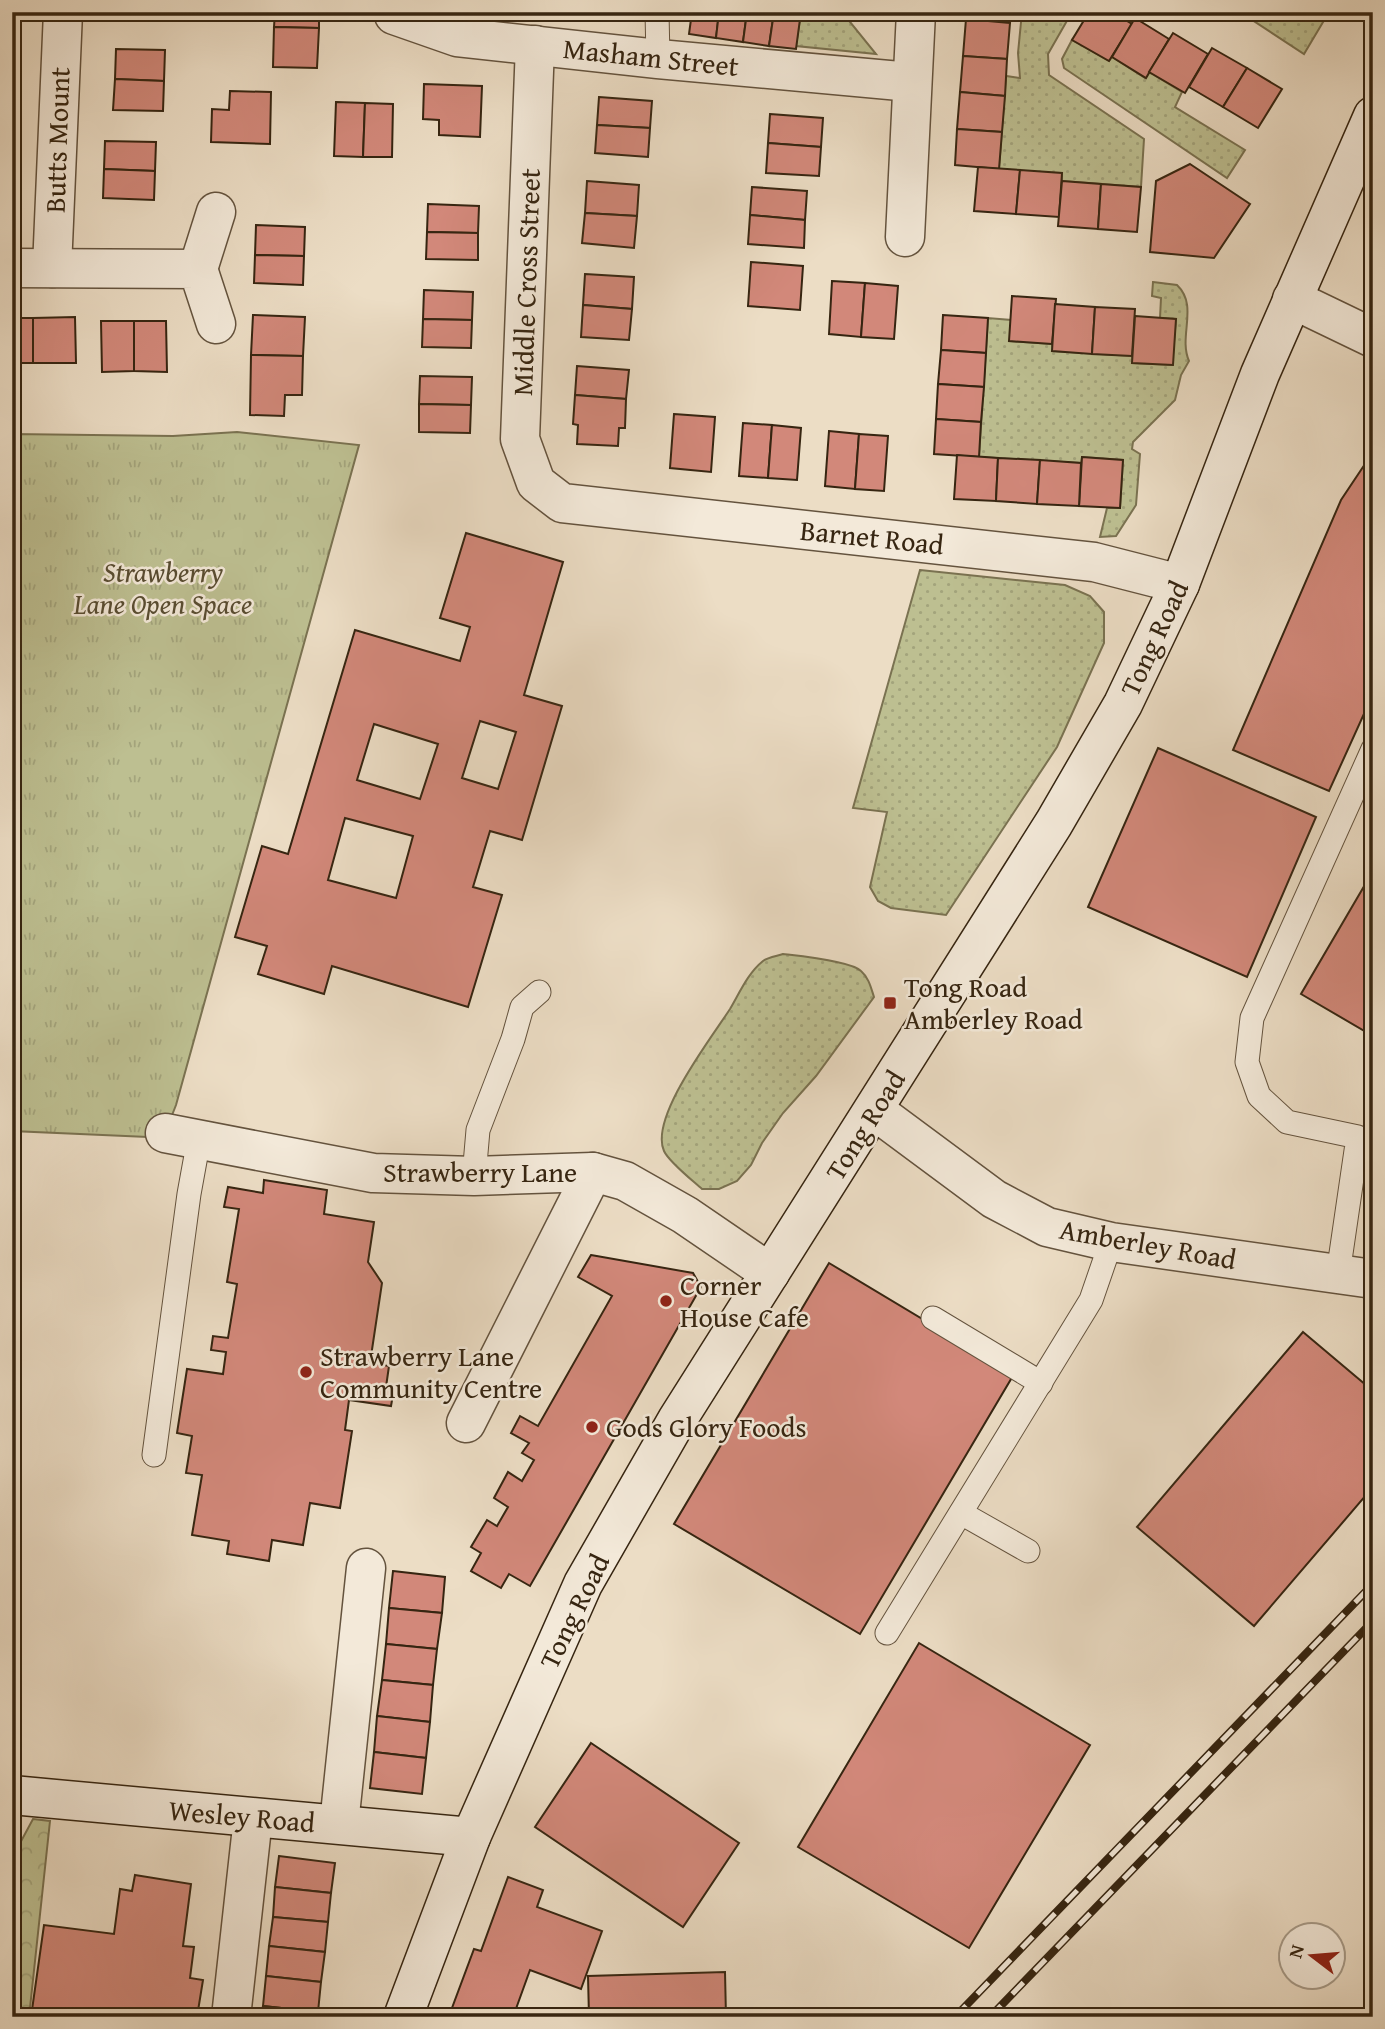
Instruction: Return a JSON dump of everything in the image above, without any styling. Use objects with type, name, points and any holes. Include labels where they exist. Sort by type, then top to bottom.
[{"type":"street","name":"Butts Mount","points":[[52,268],[63,12]]},
{"type":"street","points":[[905,237],[916,12]]},
{"type":"street","name":"Masham Street","points":[[394,15],[457,37],[658,59],[912,82]]},
{"type":"street","name":"Middle Cross Street","points":[[535,46],[520,439],[536,483],[562,503]]},
{"type":"street","name":"Tong Road","points":[[403,2017],[471,1837],[583,1584],[677,1420],[1061,811],[1123,704],[1180,584],[1261,374],[1373,116]]},
{"type":"street","points":[[216,212],[198,269],[216,324]]},
{"type":"street","points":[[12,268],[198,269]]},
{"type":"street","points":[[1293,299],[1373,338]]},
{"type":"street","name":"Barnet Road","points":[[562,503],[1094,562],[1180,584]]},
{"type":"street","name":"Amberley Road","points":[[874,1110],[993,1199],[1047,1227],[1111,1242],[1355,1277]]},
{"type":"street","name":"Strawberry Lane","points":[[182,1136],[373,1173],[474,1176],[593,1172],[625,1181],[685,1215],[769,1273]]},
{"type":"street","points":[[466,1423],[593,1172]]},
{"type":"street","points":[[339,1824],[366,1568]]},
{"type":"street","name":"Wesley Road","points":[[12,1795],[471,1837]]},
{"type":"street","points":[[231,2017],[253,1818]]},
{"type":"lane","points":[[657,12],[658,59]]},
{"type":"lane","points":[[1355,1277],[1347,1202],[1365,1139],[1287,1122],[1259,1096],[1247,1062],[1252,1018],[1366,781],[1373,749]]},
{"type":"lane","points":[[474,1176],[478,1130],[513,1039],[522,1007],[539,992]]},
{"type":"lane","points":[[153,1455],[189,1194],[182,1136]]},
{"type":"lane","points":[[887,1633],[1091,1300],[1111,1242]]},
{"type":"lane","points":[[933,1318],[1041,1383]]},
{"type":"lane","points":[[961,1513],[1028,1551]]},
{"type":"green space","points":[[801,12],[842,12],[876,54],[796,46]]},
{"type":"green space","points":[[1022,12],[1072,12],[1048,54],[1049,75],[1144,139],[1141,187],[1062,181],[1062,174],[999,169],[1006,76],[1020,78],[1018,53]]},
{"type":"green space","points":[[1240,12],[1329,12],[1304,54]]},
{"type":"green space","points":[[1072,40],[1109,61],[1112,57],[1145,78],[1149,72],[1182,92],[1175,107],[1245,150],[1227,178],[1064,68],[1062,59]]},
{"type":"green space","points":[[1153,282],[1177,285],[1183,293],[1188,312],[1186,351],[1189,361],[1181,375],[1175,400],[1133,442],[1132,449],[1140,454],[1136,505],[1116,536],[1100,537],[1107,508],[1120,508],[1123,460],[1082,457],[1081,463],[979,457],[988,318],[1011,320],[1010,341],[1052,344],[1053,351],[1132,356],[1133,363],[1172,365],[1176,319],[1160,318],[1161,298],[1152,296]]},
{"type":"green space","name":"Strawberry Lane Open Space","points":[[237,432],[359,445],[176,1105],[165,1133],[148,1137],[12,1131],[12,434],[173,436]]},
{"type":"green space","points":[[920,570],[1065,585],[1090,596],[1104,612],[1104,643],[1057,747],[946,915],[891,908],[878,901],[870,887],[887,812],[853,808]]},
{"type":"green space","points":[[783,954],[855,967],[866,977],[874,997],[816,1076],[783,1113],[762,1143],[751,1165],[737,1181],[719,1189],[702,1189],[664,1151],[662,1137],[665,1119],[685,1078],[749,977],[763,961]]},
{"type":"green space","points":[[33,1819],[50,1821],[29,2017],[12,2017],[12,1858]]},
{"type":"building","points":[[116,12],[165,12],[164,18],[116,17]]},
{"type":"building","points":[[275,12],[319,12],[319,28],[274,27]]},
{"type":"building","points":[[692,12],[719,12],[716,38],[689,34]]},
{"type":"building","points":[[719,12],[747,12],[743,42],[716,38]]},
{"type":"building","points":[[747,12],[774,12],[769,46],[743,42]]},
{"type":"building","points":[[774,12],[801,12],[796,49],[769,46]]},
{"type":"building","points":[[966,12],[1011,12],[1010,23],[966,19]]},
{"type":"building","points":[[1089,12],[1112,12],[1132,24],[1109,61],[1072,40]]},
{"type":"building","points":[[1135,18],[1169,39],[1146,78],[1112,57]]},
{"type":"building","points":[[966,19],[1010,23],[1007,59],[963,56]]},
{"type":"building","points":[[274,27],[319,28],[317,68],[273,67]]},
{"type":"building","points":[[1173,33],[1208,54],[1185,93],[1149,72]]},
{"type":"building","points":[[1212,48],[1247,68],[1223,107],[1189,87]]},
{"type":"building","points":[[116,49],[165,50],[164,81],[115,79]]},
{"type":"building","points":[[963,56],[1007,59],[1005,96],[960,92]]},
{"type":"building","points":[[1247,68],[1282,89],[1258,128],[1223,107]]},
{"type":"building","points":[[115,79],[164,81],[163,111],[113,110]]},
{"type":"building","points":[[424,84],[482,86],[480,137],[439,135],[439,120],[423,119]]},
{"type":"building","points":[[230,91],[271,92],[270,144],[211,142],[212,109],[229,110]]},
{"type":"building","points":[[960,92],[1005,96],[1002,132],[957,129]]},
{"type":"building","points":[[599,97],[652,101],[650,128],[597,125]]},
{"type":"building","points":[[336,102],[365,103],[363,157],[334,156]]},
{"type":"building","points":[[365,103],[393,104],[392,157],[363,157]]},
{"type":"building","points":[[770,114],[823,118],[821,147],[768,143]]},
{"type":"building","points":[[597,125],[650,128],[648,157],[595,153]]},
{"type":"building","points":[[957,129],[1002,132],[999,169],[955,165]]},
{"type":"building","points":[[105,141],[156,142],[155,171],[104,169]]},
{"type":"building","points":[[768,143],[821,147],[819,176],[766,173]]},
{"type":"building","points":[[1190,164],[1250,204],[1214,258],[1150,252],[1156,181]]},
{"type":"building","points":[[978,167],[1020,170],[1016,214],[974,211]]},
{"type":"building","points":[[104,169],[155,171],[154,200],[103,198]]},
{"type":"building","points":[[1020,170],[1062,173],[1059,217],[1016,214]]},
{"type":"building","points":[[587,181],[639,185],[637,216],[585,213]]},
{"type":"building","points":[[1062,181],[1101,184],[1098,229],[1058,226]]},
{"type":"building","points":[[1101,184],[1141,187],[1137,232],[1098,229]]},
{"type":"building","points":[[752,187],[807,191],[805,220],[750,215]]},
{"type":"building","points":[[428,204],[479,206],[478,233],[427,232]]},
{"type":"building","points":[[585,213],[637,216],[634,248],[582,243]]},
{"type":"building","points":[[750,215],[805,220],[804,248],[748,244]]},
{"type":"building","points":[[256,225],[305,227],[304,256],[255,255]]},
{"type":"building","points":[[427,232],[478,233],[478,260],[426,259]]},
{"type":"building","points":[[255,255],[304,256],[303,285],[254,283]]},
{"type":"building","points":[[751,262],[803,266],[800,310],[748,306]]},
{"type":"building","points":[[585,274],[634,277],[632,309],[583,305]]},
{"type":"building","points":[[832,281],[865,283],[861,337],[829,334]]},
{"type":"building","points":[[865,283],[898,286],[894,339],[861,337]]},
{"type":"building","points":[[424,290],[473,292],[472,320],[423,319]]},
{"type":"building","points":[[1012,296],[1056,299],[1052,344],[1009,341]]},
{"type":"building","points":[[1055,304],[1095,307],[1092,354],[1052,351]]},
{"type":"building","points":[[583,305],[632,309],[629,340],[581,337]]},
{"type":"building","points":[[1095,307],[1135,309],[1132,356],[1092,354]]},
{"type":"building","points":[[253,315],[305,317],[303,356],[251,355]]},
{"type":"building","points":[[943,315],[988,318],[986,353],[941,350]]},
{"type":"building","points":[[1135,316],[1176,319],[1173,365],[1132,363]]},
{"type":"building","points":[[75,317],[76,363],[33,363],[33,318]]},
{"type":"building","points":[[12,318],[33,318],[33,363],[12,363]]},
{"type":"building","points":[[423,319],[472,320],[471,348],[422,347]]},
{"type":"building","points":[[101,321],[134,321],[134,371],[102,372]]},
{"type":"building","points":[[134,321],[166,321],[167,372],[134,371]]},
{"type":"building","points":[[941,350],[986,353],[984,387],[938,384]]},
{"type":"building","points":[[251,355],[303,356],[302,395],[285,395],[284,416],[250,415]]},
{"type":"building","points":[[577,366],[629,370],[626,399],[575,395]]},
{"type":"building","points":[[420,376],[472,377],[471,405],[419,404]]},
{"type":"building","points":[[938,384],[984,387],[981,422],[936,419]]},
{"type":"building","points":[[575,395],[626,399],[625,428],[619,428],[618,446],[577,444],[578,425],[573,424]]},
{"type":"building","points":[[419,404],[471,405],[470,433],[419,432]]},
{"type":"building","points":[[674,414],[715,417],[711,472],[670,468]]},
{"type":"building","points":[[936,419],[981,422],[979,457],[934,454]]},
{"type":"building","points":[[743,423],[772,425],[768,478],[739,476]]},
{"type":"building","points":[[772,425],[801,428],[797,480],[768,478]]},
{"type":"building","points":[[829,431],[859,434],[855,489],[825,486]]},
{"type":"building","points":[[859,434],[888,436],[884,491],[855,489]]},
{"type":"building","points":[[1373,452],[1373,694],[1329,791],[1233,750],[1341,500]]},
{"type":"building","points":[[957,455],[998,458],[996,501],[954,499]]},
{"type":"building","points":[[1082,457],[1123,460],[1120,508],[1079,506]]},
{"type":"building","points":[[998,458],[1040,460],[1037,504],[996,501]]},
{"type":"building","points":[[1040,460],[1081,463],[1079,506],[1037,504]]},
{"type":"building","points":[[466,533],[563,562],[524,695],[562,706],[522,840],[490,831],[473,887],[502,895],[468,1007],[332,966],[324,994],[258,974],[267,946],[235,937],[262,846],[288,854],[355,630],[460,661],[470,627],[440,618]],"holes":[[[480,721],[516,732],[498,789],[462,778]],[[374,724],[438,744],[420,799],[357,780]],[[345,818],[413,836],[396,898],[328,880]]]},
{"type":"building","points":[[1158,748],[1316,817],[1247,977],[1088,907]]},
{"type":"building","points":[[1373,871],[1373,1036],[1301,994]]},
{"type":"building","name":"Strawberry Lane Community Centre","points":[[264,1180],[327,1190],[324,1214],[374,1222],[368,1262],[382,1283],[370,1363],[389,1366],[386,1387],[394,1389],[391,1406],[349,1400],[345,1430],[352,1431],[340,1508],[310,1503],[303,1545],[272,1540],[269,1561],[227,1554],[229,1541],[192,1535],[202,1475],[186,1473],[192,1436],[177,1433],[187,1369],[223,1374],[226,1352],[211,1350],[213,1336],[228,1338],[237,1284],[227,1282],[239,1209],[224,1207],[228,1187],[263,1193]]},
{"type":"building","points":[[591,1255],[693,1273],[701,1287],[530,1586],[509,1574],[501,1588],[471,1571],[481,1553],[471,1547],[487,1520],[497,1526],[508,1507],[494,1498],[508,1472],[522,1481],[534,1460],[522,1453],[529,1443],[511,1433],[520,1416],[538,1426],[612,1296],[578,1277]]},
{"type":"building","points":[[829,1263],[1014,1374],[860,1634],[674,1524]]},
{"type":"building","points":[[1303,1332],[1373,1391],[1373,1487],[1254,1626],[1137,1527]]},
{"type":"building","points":[[393,1571],[445,1577],[442,1613],[389,1608]]},
{"type":"building","points":[[389,1608],[442,1613],[437,1649],[386,1644]]},
{"type":"building","points":[[919,1643],[1090,1745],[969,1948],[798,1847]]},
{"type":"building","points":[[386,1644],[437,1649],[433,1685],[382,1680]]},
{"type":"building","points":[[382,1680],[433,1685],[430,1722],[377,1716]]},
{"type":"building","points":[[377,1716],[430,1722],[426,1758],[374,1752]]},
{"type":"building","points":[[591,1743],[739,1843],[683,1927],[535,1827]]},
{"type":"building","points":[[374,1752],[426,1758],[422,1794],[370,1788]]},
{"type":"building","points":[[279,1856],[335,1863],[331,1893],[275,1887]]},
{"type":"building","points":[[135,1875],[191,1884],[183,1946],[194,1947],[190,1978],[203,1980],[197,2017],[31,2017],[44,1925],[114,1934],[120,1889],[132,1891]]},
{"type":"building","points":[[508,1877],[543,1890],[537,1907],[602,1931],[581,1989],[530,1970],[513,2017],[449,2016],[474,1949],[481,1951]]},
{"type":"building","points":[[275,1887],[331,1893],[328,1922],[273,1917]]},
{"type":"building","points":[[273,1917],[328,1922],[325,1952],[269,1946]]},
{"type":"building","points":[[269,1946],[325,1952],[321,1982],[266,1976]]},
{"type":"building","points":[[725,1972],[726,2017],[589,2017],[588,1976]]},
{"type":"building","points":[[266,1976],[321,1982],[318,2012],[263,2006]]},
{"type":"building","points":[[263,2006],[318,2012],[318,2017],[261,2017]]},
{"type":"railway","points":[[955,2017],[1373,1584]]},
{"type":"railway","points":[[990,2017],[1373,1621]]},
{"type":"place","name":"Tong Road Amberley Road","points":[[890,1003]]},
{"type":"place","name":"Corner House Cafe","points":[[666,1301]]},
{"type":"place","name":"Strawberry Lane Community Centre","points":[[306,1372]]},
{"type":"place","name":"Gods Glory Foods","points":[[592,1427]]}]
